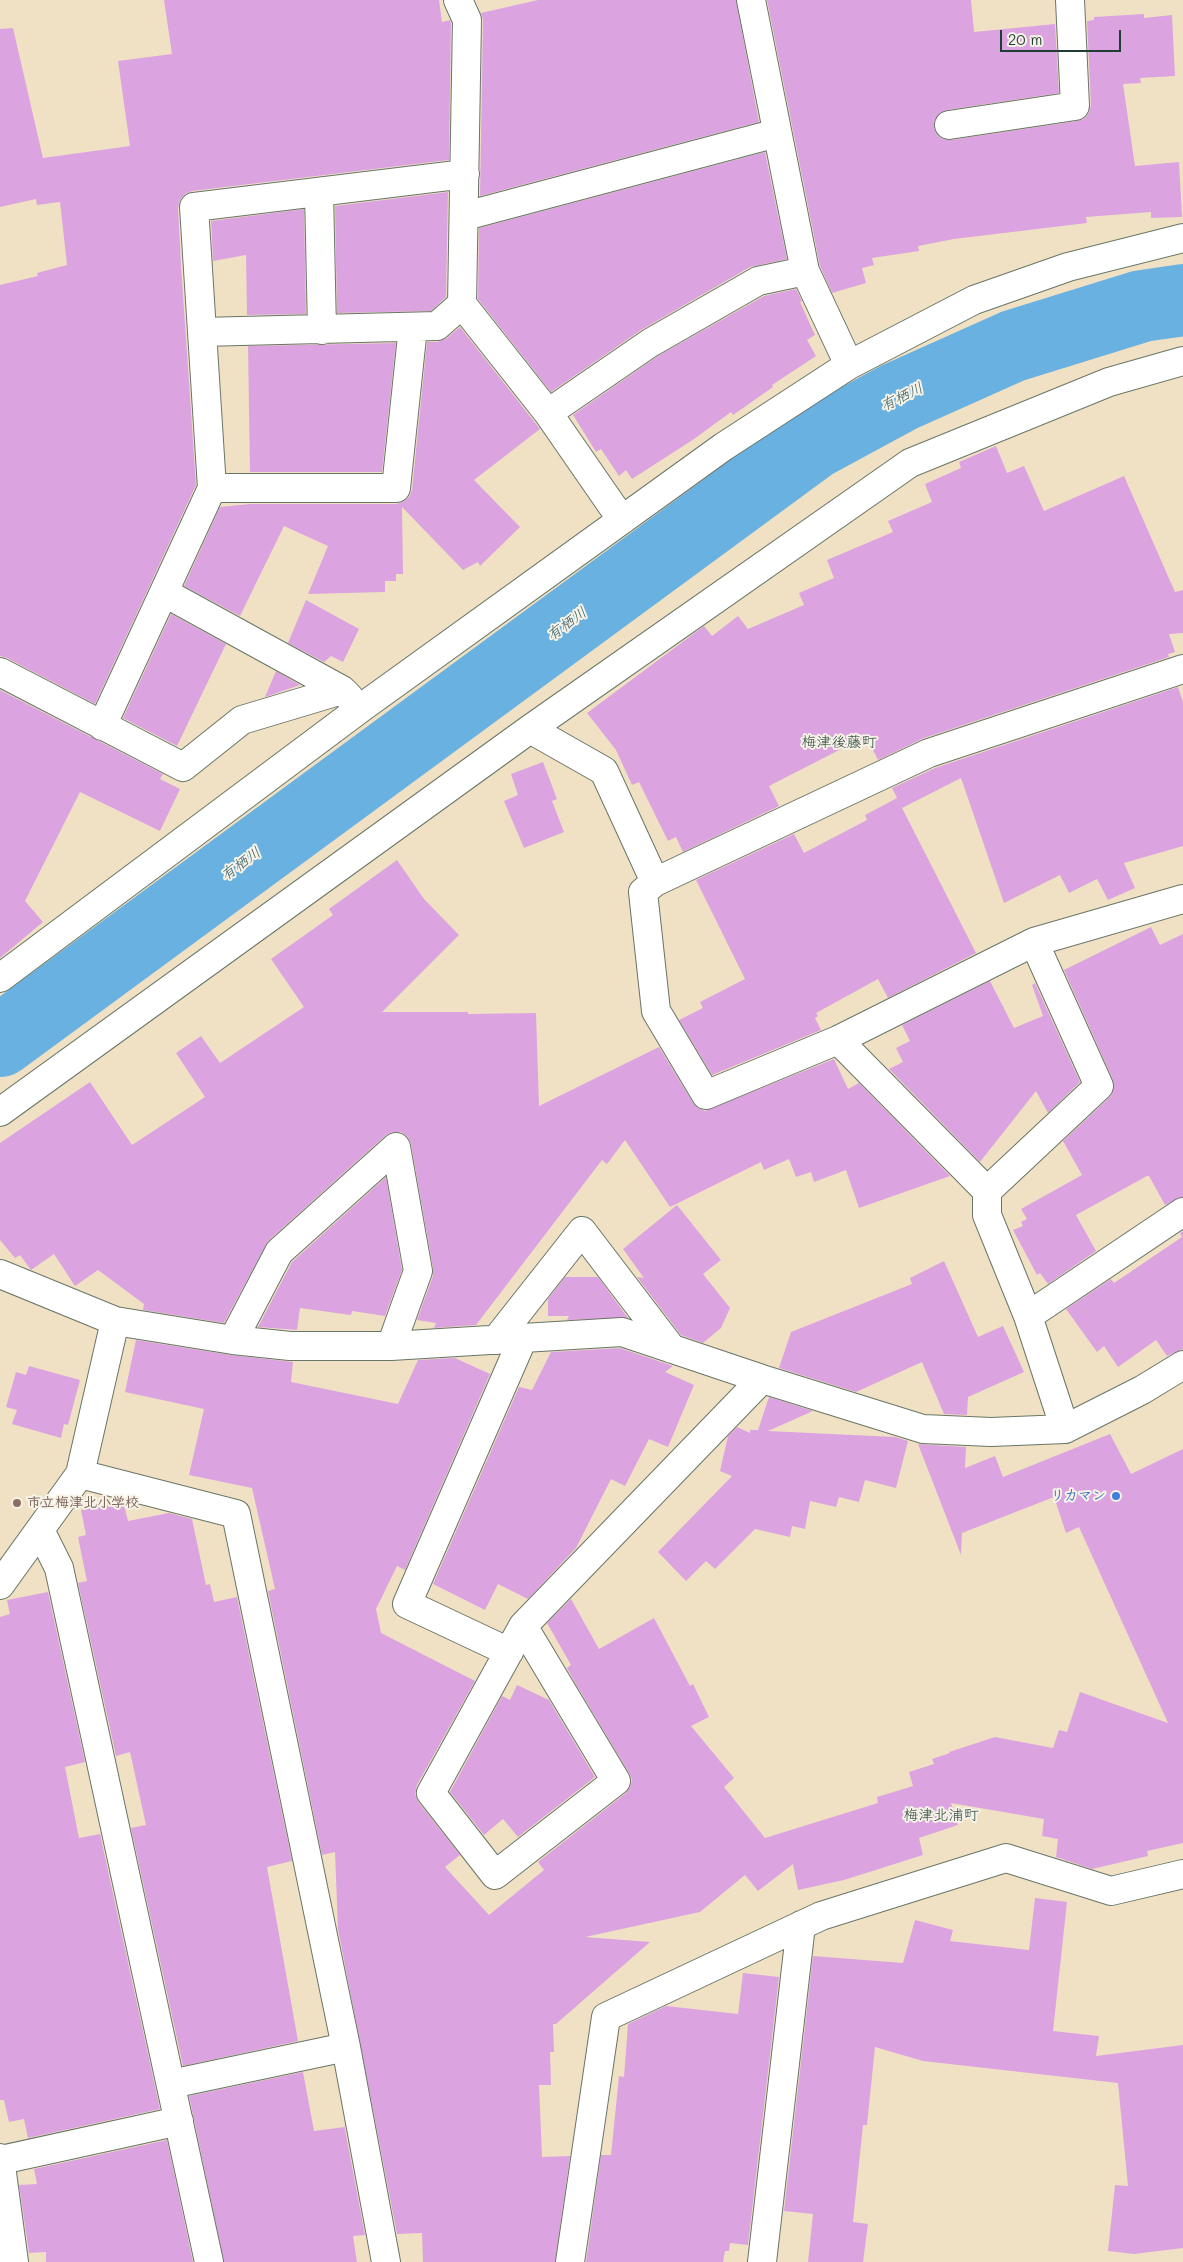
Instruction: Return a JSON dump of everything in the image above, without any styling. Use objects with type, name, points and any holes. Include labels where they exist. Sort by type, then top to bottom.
[{"type":"street","points":[[458,0],[467,20],[462,304],[548,413],[622,520]]},
{"type":"street","points":[[750,0],[804,270],[849,365]]},
{"type":"street","points":[[949,125],[1075,106],[1070,0]]},
{"type":"street","points":[[465,216],[778,133]]},
{"type":"street","points":[[102,726],[212,488],[194,208],[465,174]]},
{"type":"street","points":[[320,192],[322,330]]},
{"type":"street","points":[[0,978],[361,708],[723,446],[849,365],[974,300],[1068,267],[1183,238]]},
{"type":"street","points":[[548,413],[650,343],[758,281],[804,270]]},
{"type":"street","points":[[202,332],[437,326],[462,304]]},
{"type":"street","points":[[212,488],[396,488],[413,327]]},
{"type":"street","points":[[0,1112],[530,729],[910,463],[1109,382],[1183,361]]},
{"type":"street","points":[[165,593],[342,690],[361,708]]},
{"type":"street","points":[[1183,669],[929,754],[655,882],[643,892],[656,1011],[706,1095],[838,1040],[1034,942],[1183,899]]},
{"type":"street","points":[[0,672],[183,767],[242,720],[342,690]]},
{"type":"street","points":[[530,729],[604,771],[655,882]]},
{"type":"street","points":[[987,1191],[1100,1086],[1034,942]]},
{"type":"street","points":[[838,1040],[987,1191],[987,1216],[1028,1316],[1065,1429]]},
{"type":"street","points":[[233,1340],[279,1252],[396,1147],[418,1271],[392,1346]]},
{"type":"street","points":[[1028,1316],[1183,1212]]},
{"type":"street","points":[[496,1340],[582,1231],[672,1349]]},
{"type":"street","points":[[0,1274],[115,1321],[233,1340],[290,1346],[392,1346],[622,1332],[762,1379],[922,1429],[991,1432],[1065,1429],[1142,1390],[1183,1366]]},
{"type":"street","points":[[0,1585],[80,1474],[115,1321]]},
{"type":"street","points":[[509,1652],[407,1604],[523,1338]]},
{"type":"street","points":[[523,1626],[616,1781],[495,1875],[431,1793],[523,1626],[762,1379]]},
{"type":"street","points":[[80,1474],[236,1514],[346,2047],[386,2262]]},
{"type":"street","points":[[40,1530],[59,1568],[209,2262]]},
{"type":"street","points":[[570,2262],[606,2017],[821,1916],[1006,1858],[1111,1890],[1183,1874]]},
{"type":"street","points":[[762,2262],[801,1925]]},
{"type":"street","points":[[171,2084],[346,2047]]},
{"type":"street","points":[[14,2262],[0,2159],[179,2121]]},
{"type":"building","points":[[164,0],[439,0],[442,22],[450,20],[451,23],[449,160],[192,191],[185,194],[180,200],[178,208],[181,265],[196,485],[95,704],[0,656],[0,285],[38,276],[37,273],[67,265],[60,202],[37,205],[36,199],[0,207],[0,29],[13,28],[43,158],[130,146],[118,61],[172,54]]},
{"type":"building","points":[[538,0],[736,0],[759,122],[480,196],[483,20],[481,13]]},
{"type":"building","points":[[767,0],[971,0],[974,32],[1055,24],[1059,93],[947,110],[940,113],[935,119],[934,128],[937,135],[943,139],[951,140],[1084,119],[1089,113],[1091,105],[1087,21],[1094,20],[1094,17],[1144,14],[1144,18],[1172,15],[1175,76],[1140,78],[1141,83],[1123,84],[1135,166],[1179,162],[1182,217],[1151,218],[1151,212],[1086,217],[1087,223],[954,239],[918,246],[919,251],[872,258],[874,265],[862,268],[866,283],[832,293],[820,266]]},
{"type":"building","points":[[765,152],[787,259],[750,267],[641,330],[551,392],[478,299],[479,228]]},
{"type":"building","points":[[448,192],[446,297],[431,311],[337,313],[335,206]]},
{"type":"building","points":[[304,209],[306,314],[247,315],[246,255],[213,261],[211,221]]},
{"type":"building","points":[[796,289],[815,335],[807,340],[816,356],[772,385],[773,387],[733,415],[731,412],[694,439],[632,479],[626,470],[619,476],[601,449],[596,452],[573,415],[658,356],[764,296]]},
{"type":"building","points":[[460,327],[540,429],[474,480],[520,527],[480,566],[478,562],[463,570],[402,507],[403,574],[396,574],[396,581],[385,581],[385,592],[308,594],[328,546],[284,526],[240,616],[184,586],[220,507],[250,504],[396,504],[403,502],[409,497],[412,490],[427,342],[437,342],[447,338]]},
{"type":"building","points":[[396,343],[382,472],[250,472],[248,346]]},
{"type":"building","points":[[996,446],[1007,473],[1024,466],[1044,511],[1124,476],[1175,592],[1183,590],[1183,633],[1169,634],[1175,652],[1168,654],[1169,657],[924,738],[878,760],[868,740],[847,750],[845,747],[769,786],[779,806],[683,852],[676,837],[668,841],[639,782],[632,785],[616,750],[587,713],[704,626],[712,636],[738,616],[748,629],[804,605],[799,593],[834,578],[827,560],[893,532],[888,521],[932,502],[925,484],[961,468],[959,462]]},
{"type":"building","points":[[306,600],[359,629],[343,662],[331,656],[324,662],[288,643]]},
{"type":"building","points":[[171,614],[226,644],[177,746],[123,718]]},
{"type":"building","points":[[276,671],[300,685],[265,697]]},
{"type":"building","points":[[1178,687],[1183,702],[1183,846],[1124,863],[1135,888],[1108,900],[1097,879],[1069,893],[1060,875],[1004,903],[961,778],[902,808],[892,788],[935,768]]},
{"type":"building","points":[[0,690],[163,774],[160,779],[180,789],[160,831],[80,792],[25,901],[43,922],[0,958]]},
{"type":"building","points":[[543,762],[557,799],[552,801],[564,832],[524,848],[504,801],[518,795],[511,774]]},
{"type":"building","points":[[897,798],[976,953],[888,998],[878,979],[816,1013],[818,1016],[815,1018],[821,1030],[712,1075],[679,1020],[703,1008],[700,1002],[745,979],[696,880],[794,834],[804,853],[867,820],[865,815]]},
{"type":"building","points":[[397,860],[424,899],[459,935],[382,1012],[536,1013],[539,1106],[659,1047],[693,1103],[705,1111],[834,1059],[848,1089],[859,1083],[950,1176],[859,1208],[846,1170],[814,1182],[811,1172],[796,1177],[789,1159],[764,1170],[761,1162],[670,1207],[625,1140],[607,1164],[602,1160],[476,1325],[434,1328],[436,1323],[417,1320],[433,1276],[433,1268],[411,1144],[408,1137],[401,1132],[392,1132],[386,1135],[268,1241],[224,1323],[143,1310],[144,1304],[98,1270],[75,1286],[54,1254],[31,1270],[20,1255],[15,1258],[0,1240],[0,1143],[90,1082],[132,1145],[205,1097],[176,1053],[201,1036],[220,1063],[304,1007],[271,959],[333,915],[329,909]]},
{"type":"building","points":[[1151,927],[1160,945],[1183,934],[1183,1197],[1165,1205],[1149,1176],[1147,1176],[1076,1215],[1096,1251],[1048,1284],[1040,1273],[1037,1275],[1013,1230],[1023,1226],[1021,1222],[1027,1219],[1021,1209],[1082,1175],[1063,1141],[1110,1097],[1114,1088],[1113,1080],[1064,970]]},
{"type":"building","points":[[990,981],[1014,1028],[1043,1016],[1032,985],[1035,983],[1080,1082],[1048,1113],[1036,1091],[980,1162],[889,1069],[903,1062],[896,1048],[910,1041],[902,1025]]},
{"type":"building","points":[[386,1177],[402,1270],[385,1316],[352,1311],[351,1315],[300,1308],[297,1330],[258,1327],[292,1262]]},
{"type":"building","points":[[677,1205],[721,1260],[703,1274],[730,1308],[721,1328],[703,1343],[681,1335],[637,1277],[644,1278],[623,1249]]},
{"type":"building","points":[[1183,1231],[1183,1349],[1167,1356],[1156,1340],[1118,1367],[1104,1346],[1097,1352],[1066,1309],[1111,1279],[1114,1283],[1182,1237],[1180,1233]]},
{"type":"building","points":[[944,1261],[978,1337],[1003,1326],[1024,1372],[968,1397],[967,1415],[944,1414],[922,1362],[856,1392],[779,1368],[791,1332],[912,1284],[910,1278]]},
{"type":"building","points":[[565,1277],[598,1277],[628,1318],[567,1320],[569,1316],[548,1316],[548,1299]]},
{"type":"building","points":[[136,1340],[231,1355],[293,1362],[291,1382],[398,1404],[418,1360],[455,1358],[490,1374],[405,1570],[397,1566],[376,1609],[381,1633],[475,1681],[417,1785],[415,1794],[419,1803],[460,1855],[445,1867],[489,1915],[544,1870],[538,1862],[626,1793],[632,1780],[574,1681],[567,1668],[571,1665],[547,1623],[571,1599],[599,1649],[654,1618],[690,1686],[693,1684],[709,1717],[691,1726],[734,1778],[724,1787],[765,1838],[878,1803],[877,1797],[913,1786],[909,1772],[934,1764],[932,1759],[995,1737],[1053,1748],[1059,1730],[1067,1732],[1080,1692],[1168,1723],[1079,1527],[1066,1533],[1054,1497],[962,1533],[961,1555],[918,1444],[966,1447],[965,1468],[995,1456],[1003,1477],[1110,1434],[1131,1474],[1183,1449],[1183,1843],[1147,1851],[1148,1856],[1092,1869],[1056,1857],[1058,1839],[1042,1836],[1044,1819],[951,1803],[958,1825],[919,1838],[923,1855],[844,1880],[798,1890],[793,1864],[758,1891],[745,1875],[700,1912],[585,1937],[650,1942],[556,2024],[553,2024],[554,2052],[550,2052],[551,2085],[539,2085],[542,2157],[570,2156],[555,2262],[423,2262],[422,2233],[397,2234],[338,1929],[335,1852],[322,1855],[268,1591],[275,1589],[252,1488],[189,1475],[204,1409],[125,1392]]},
{"type":"building","points":[[620,1348],[673,1366],[665,1372],[694,1385],[668,1447],[649,1439],[625,1486],[611,1479],[576,1548],[528,1599],[498,1584],[485,1610],[433,1584],[519,1387],[532,1390],[551,1352]]},
{"type":"building","points":[[29,1366],[80,1380],[68,1425],[64,1424],[61,1438],[12,1424],[17,1410],[6,1407],[16,1372],[26,1375]]},
{"type":"building","points":[[769,1397],[813,1411],[768,1431],[895,1437],[908,1441],[896,1488],[865,1480],[859,1502],[839,1497],[836,1507],[810,1501],[805,1529],[792,1526],[790,1537],[755,1529],[715,1569],[706,1561],[686,1581],[658,1552],[732,1476],[720,1471],[728,1436],[737,1427],[750,1433],[750,1430],[758,1430]]},
{"type":"building","points":[[123,1501],[128,1521],[169,1513],[192,1519],[206,1585],[210,1584],[214,1602],[237,1597],[292,1861],[267,1867],[298,2041],[183,2066],[131,1828],[146,1825],[130,1752],[116,1756],[78,1583],[87,1581],[78,1537],[86,1535],[81,1510]]},
{"type":"building","points":[[48,1592],[85,1762],[65,1767],[79,1838],[100,1834],[160,2109],[28,2138],[24,2119],[9,2122],[4,2100],[0,2100],[0,1617],[10,1614],[7,1600]]},
{"type":"building","points":[[517,1685],[549,1700],[595,1777],[518,1837],[503,1819],[484,1835],[450,1792],[502,1696],[510,1700]]},
{"type":"building","points":[[1035,1898],[1067,1902],[1053,2031],[1099,2036],[1096,2056],[1183,2045],[1183,2248],[1134,2254],[1108,2251],[1115,2185],[1128,2186],[1118,2083],[923,2061],[875,2047],[867,2125],[863,2125],[853,2222],[868,2224],[863,2262],[808,2262],[813,2214],[784,2211],[813,1956],[903,1963],[915,1920],[953,1930],[950,1941],[1029,1950]]},
{"type":"building","points":[[743,1973],[779,1977],[748,2245],[730,2243],[729,2251],[725,2251],[723,2262],[586,2262],[601,2155],[611,2155],[619,2076],[624,2077],[628,2024],[666,2006],[738,2014]]},
{"type":"building","points":[[303,2072],[314,2131],[345,2127],[365,2235],[353,2236],[357,2262],[224,2262],[189,2096]]},
{"type":"building","points":[[167,2140],[193,2262],[46,2262],[46,2252],[29,2253],[19,2185],[37,2184],[34,2169]]},
{"type":"waterway","name":"有栖川","points":[[0,1041],[814,443],[899,397],[1013,346],[1142,306],[1183,300]]},
{"type":"place","name":"リカマン","points":[[1116,1496]]},
{"type":"place","name":"市立梅津北小学校","points":[[17,1503]]},
{"type":"district","name":"梅津後藤町","points":[[839,742]]},
{"type":"district","name":"梅津北浦町","points":[[941,1815]]}]
